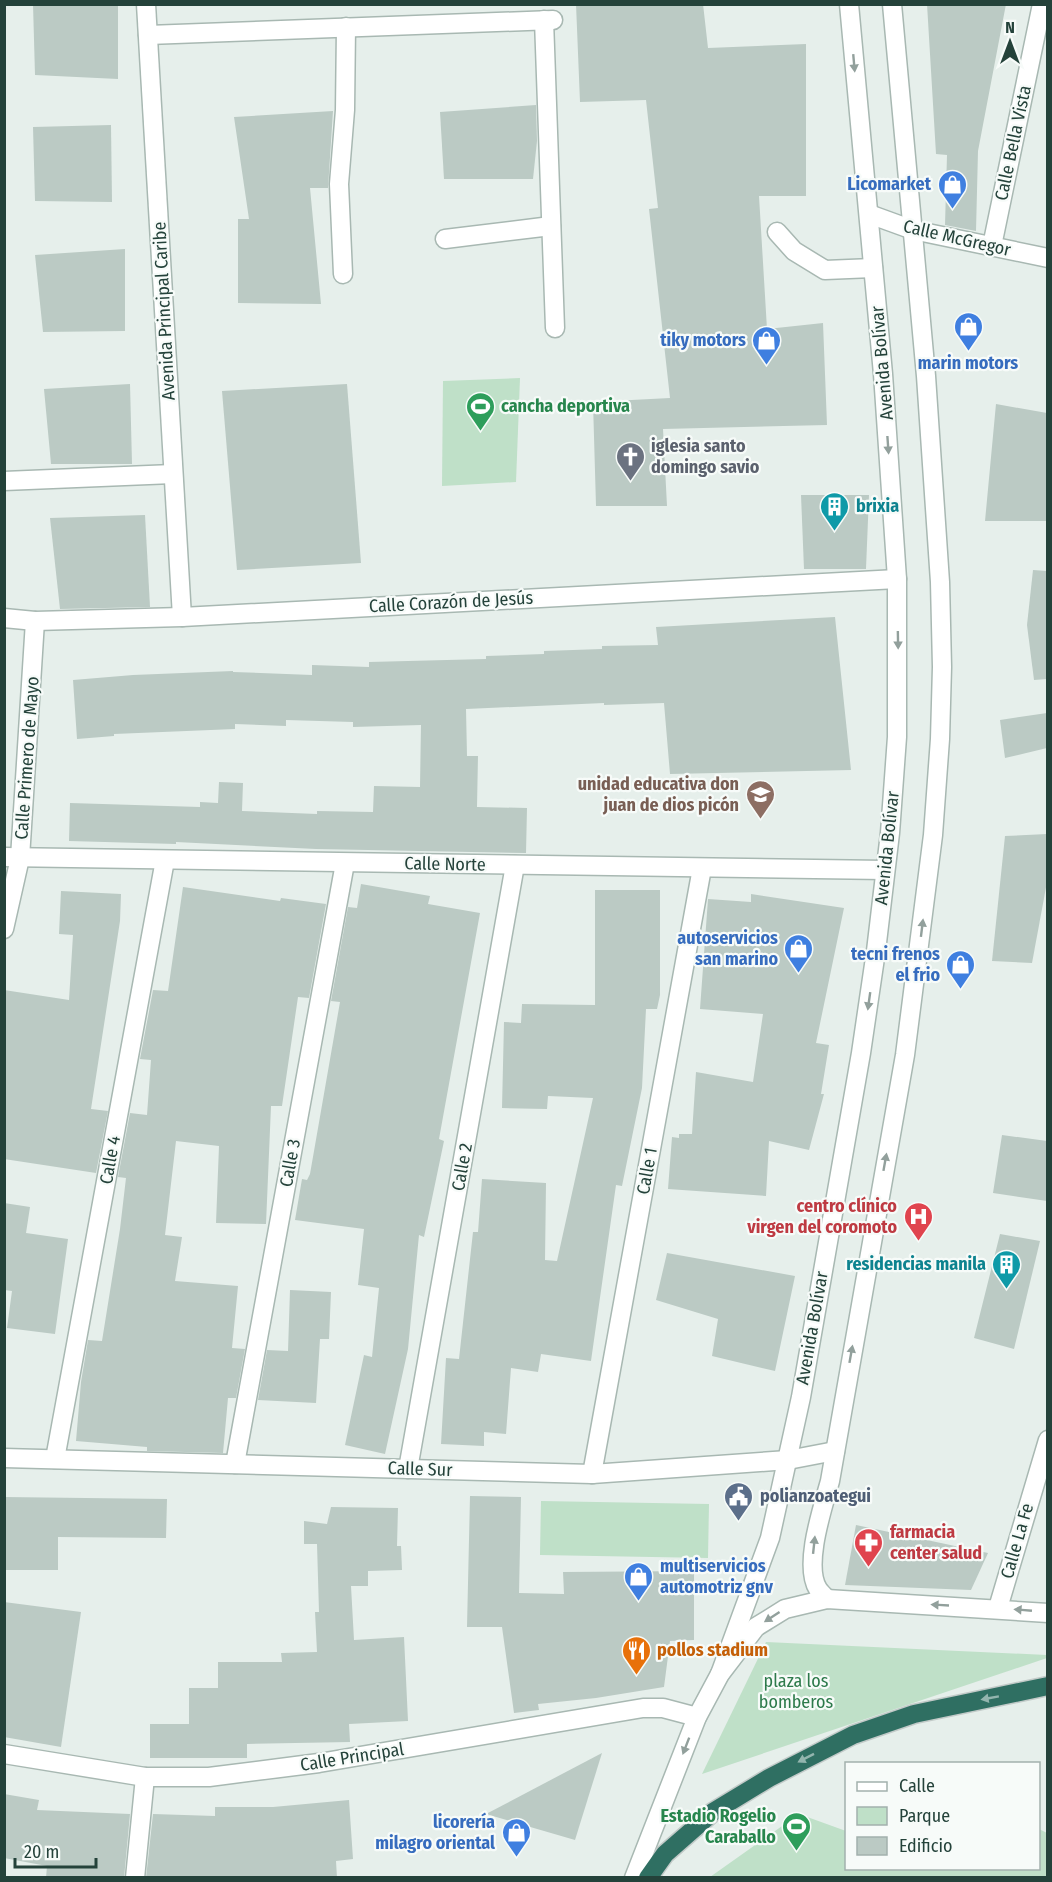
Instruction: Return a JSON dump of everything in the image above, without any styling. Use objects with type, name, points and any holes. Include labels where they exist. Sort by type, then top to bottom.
[{"type":"highway","points":[[648,1878],[665,1854],[713,1812],[769,1778],[853,1735],[914,1714],[1047,1686]]},
{"type":"street","name":"Avenida Principal Caribe","points":[[146,4],[182,616]]},
{"type":"street","name":"Avenida Bolívar","points":[[720,1674],[770,1538],[788,1460],[861,1053],[885,870],[897,737],[897,579],[883,374],[849,4]]},
{"type":"street","points":[[827,1599],[817,1587],[813,1570],[814,1540],[830,1481],[904,1055],[933,835],[940,739],[942,667],[940,582],[926,376],[892,4]]},
{"type":"street","name":"Calle Bella Vista","points":[[992,246],[1042,4]]},
{"type":"street","points":[[148,35],[549,20],[555,328]]},
{"type":"street","points":[[343,274],[339,184],[345,110],[346,27]]},
{"type":"street","name":"Calle McGregor","points":[[868,214],[913,230],[1047,258]]},
{"type":"street","points":[[445,239],[552,226]]},
{"type":"street","points":[[777,232],[794,251],[825,270],[873,268]]},
{"type":"street","points":[[4,481],[173,474]]},
{"type":"street","name":"Calle Corazón de Jesús","points":[[4,618],[35,621],[182,616],[897,579]]},
{"type":"street","name":"Calle Primero de Mayo","points":[[4,929],[35,621]]},
{"type":"street","name":"Calle Norte","points":[[12,858],[885,870]]},
{"type":"street","name":"Calle 4","points":[[56,1459],[165,860]]},
{"type":"street","name":"Calle 3","points":[[235,1464],[345,863]]},
{"type":"street","name":"Calle 2","points":[[408,1469],[515,865]]},
{"type":"street","name":"Calle 1","points":[[592,1474],[702,868]]},
{"type":"street","name":"Calle La Fe","points":[[998,1608],[1047,1440]]},
{"type":"street","name":"Calle Sur","points":[[4,1458],[592,1474],[788,1460],[835,1451]]},
{"type":"street","points":[[634,1878],[697,1717],[720,1674],[756,1627],[785,1609],[827,1599],[1047,1612]]},
{"type":"street","name":"Calle Principal","points":[[4,1754],[145,1777],[209,1777],[319,1763],[643,1708],[663,1708],[697,1717]]},
{"type":"street","points":[[135,1878],[145,1777]]},
{"type":"green space","name":"cancha deportiva","points":[[520,378],[516,482],[442,486],[443,381]]},
{"type":"green space","points":[[541,1501],[709,1504],[708,1558],[540,1555]]},
{"type":"green space","name":"plaza los bomberos","points":[[766,1642],[1047,1655],[1047,1658],[702,1774]]},
{"type":"green space","name":"Estadio Rogelio Caraballo","points":[[799,1814],[845,1831],[845,1870],[1040,1870],[1040,1830],[1047,1833],[1047,1877],[710,1877]]},
{"type":"building","points":[[33,4],[118,4],[118,79],[35,75]]},
{"type":"building","points":[[576,4],[703,4],[708,48],[806,44],[806,196],[759,196],[767,329],[823,323],[827,425],[663,429],[667,506],[596,506],[593,402],[670,398],[649,209],[658,208],[646,100],[580,102]]},
{"type":"building","points":[[927,4],[1006,4],[978,151],[976,231],[945,225],[947,155],[936,154]]},
{"type":"building","points":[[536,105],[537,141],[533,179],[444,179],[440,112]]},
{"type":"building","points":[[333,111],[328,188],[310,188],[321,304],[238,303],[238,219],[249,219],[234,117]]},
{"type":"building","points":[[111,125],[112,202],[35,201],[33,127]]},
{"type":"building","points":[[125,249],[125,331],[43,332],[35,255]]},
{"type":"building","points":[[130,384],[132,464],[51,464],[44,389]]},
{"type":"building","points":[[347,384],[361,563],[237,570],[222,391]]},
{"type":"building","points":[[996,404],[1047,413],[1047,521],[985,521]]},
{"type":"building","name":"brixia","points":[[801,495],[869,495],[866,569],[804,569]]},
{"type":"building","points":[[145,515],[150,607],[60,609],[50,518]]},
{"type":"building","points":[[1033,570],[1047,571],[1047,679],[1034,680],[1027,625]]},
{"type":"building","points":[[835,617],[851,770],[670,774],[664,703],[604,705],[604,703],[466,709],[467,756],[478,756],[477,807],[527,808],[526,853],[316,849],[176,842],[176,844],[69,841],[70,803],[200,807],[200,802],[218,803],[219,782],[243,783],[242,811],[317,814],[317,811],[373,812],[374,786],[420,787],[421,725],[353,727],[353,722],[286,720],[286,726],[235,724],[235,729],[114,734],[114,736],[77,739],[73,680],[233,671],[312,675],[312,665],[369,667],[369,662],[486,659],[486,656],[544,654],[544,651],[602,649],[602,646],[658,645],[656,627]]},
{"type":"building","points":[[1047,713],[1047,748],[1005,758],[1000,720]]},
{"type":"building","points":[[1047,834],[1047,882],[1032,963],[992,961],[1005,836]]},
{"type":"building","points":[[361,884],[430,896],[428,904],[480,913],[439,1139],[444,1141],[424,1237],[419,1235],[408,1349],[385,1454],[345,1445],[364,1355],[372,1357],[379,1288],[358,1285],[364,1229],[295,1220],[302,1179],[307,1180],[310,1174],[340,1002],[331,1001],[348,907],[357,908]]},
{"type":"building","points":[[183,887],[280,901],[281,898],[326,904],[309,998],[298,997],[282,1106],[271,1106],[266,1224],[216,1223],[219,1146],[176,1141],[165,1235],[182,1237],[175,1281],[238,1286],[232,1348],[245,1349],[236,1398],[228,1398],[223,1453],[147,1451],[147,1447],[76,1441],[81,1382],[88,1340],[102,1341],[120,1229],[126,1178],[118,1177],[130,1113],[147,1115],[151,1060],[140,1059],[153,990],[168,991]]},
{"type":"building","points":[[595,890],[660,890],[660,995],[657,1009],[646,1009],[642,1088],[622,1186],[616,1185],[591,1361],[541,1354],[538,1372],[511,1368],[506,1434],[484,1432],[484,1446],[441,1444],[446,1358],[459,1359],[473,1232],[478,1232],[482,1179],[546,1183],[545,1260],[557,1261],[593,1098],[548,1096],[547,1109],[502,1108],[504,1022],[521,1023],[522,1004],[595,1005]]},
{"type":"building","points":[[61,891],[121,894],[120,921],[91,1109],[108,1111],[96,1173],[4,1159],[4,990],[69,1000],[73,935],[59,934]]},
{"type":"building","points":[[751,894],[844,908],[816,1043],[829,1045],[821,1094],[824,1094],[809,1150],[769,1141],[766,1196],[668,1189],[672,1137],[679,1138],[679,1134],[692,1134],[696,1072],[753,1082],[763,1014],[700,1009],[708,899],[751,902]]},
{"type":"building","points":[[1002,1135],[1047,1141],[1047,1201],[993,1193]]},
{"type":"building","points":[[4,1203],[30,1207],[26,1233],[68,1239],[55,1334],[7,1328],[12,1291],[4,1290]]},
{"type":"building","name":"residencias manila","points":[[1000,1234],[1040,1241],[1014,1349],[974,1338]]},
{"type":"building","points":[[667,1253],[795,1276],[775,1371],[712,1356],[718,1319],[656,1300]]},
{"type":"building","points":[[290,1290],[331,1292],[329,1339],[320,1339],[316,1403],[258,1400],[267,1350],[288,1351]]},
{"type":"building","points":[[470,1496],[521,1497],[519,1593],[564,1594],[563,1572],[694,1571],[694,1640],[670,1641],[664,1687],[596,1698],[538,1704],[539,1710],[514,1713],[502,1627],[467,1627]]},
{"type":"building","points":[[4,1497],[167,1499],[166,1538],[58,1537],[58,1570],[4,1570]]},
{"type":"building","points":[[331,1507],[398,1508],[397,1546],[401,1546],[402,1570],[368,1571],[368,1586],[351,1586],[354,1640],[404,1637],[408,1721],[349,1724],[350,1742],[247,1744],[247,1758],[150,1758],[150,1724],[189,1724],[189,1688],[218,1688],[218,1662],[282,1662],[281,1653],[317,1652],[315,1612],[319,1612],[317,1544],[304,1544],[304,1521],[327,1524]]},
{"type":"building","points":[[856,1525],[988,1553],[971,1590],[845,1585]]},
{"type":"building","points":[[4,1602],[81,1612],[61,1747],[4,1737]]},
{"type":"building","points":[[602,1753],[575,1840],[486,1814]]},
{"type":"building","points":[[4,1794],[39,1800],[37,1810],[130,1814],[124,1878],[46,1878],[47,1866],[4,1858]]},
{"type":"building","points":[[349,1800],[353,1859],[336,1861],[337,1878],[146,1878],[153,1814],[215,1816],[215,1807],[273,1807]]},
{"type":"place","name":"Licomarket","points":[[952,210]]},
{"type":"place","name":"marin motors","points":[[968,352]]},
{"type":"place","name":"tiky motors","points":[[767,366]]},
{"type":"place","name":"cancha deportiva","points":[[480,432]]},
{"type":"place","name":"iglesia santo domingo savio","points":[[630,482]]},
{"type":"place","name":"brixia","points":[[835,532]]},
{"type":"place","name":"unidad educativa don juan de dios picón","points":[[760,820]]},
{"type":"place","name":"autoservicios san marino","points":[[799,974]]},
{"type":"place","name":"tecni frenos el frio","points":[[961,990]]},
{"type":"place","name":"centro clínico virgen del coromoto","points":[[918,1242]]},
{"type":"place","name":"residencias manila","points":[[1007,1290]]},
{"type":"place","name":"polianzoategui","points":[[739,1522]]},
{"type":"place","name":"farmacia center salud","points":[[869,1568]]},
{"type":"place","name":"multiservicios automotriz gnv","points":[[639,1602]]},
{"type":"place","name":"pollos stadium","points":[[636,1676]]},
{"type":"place","name":"Estadio Rogelio Caraballo","points":[[797,1852]]},
{"type":"place","name":"licorería milagro oriental","points":[[516,1858]]}]
